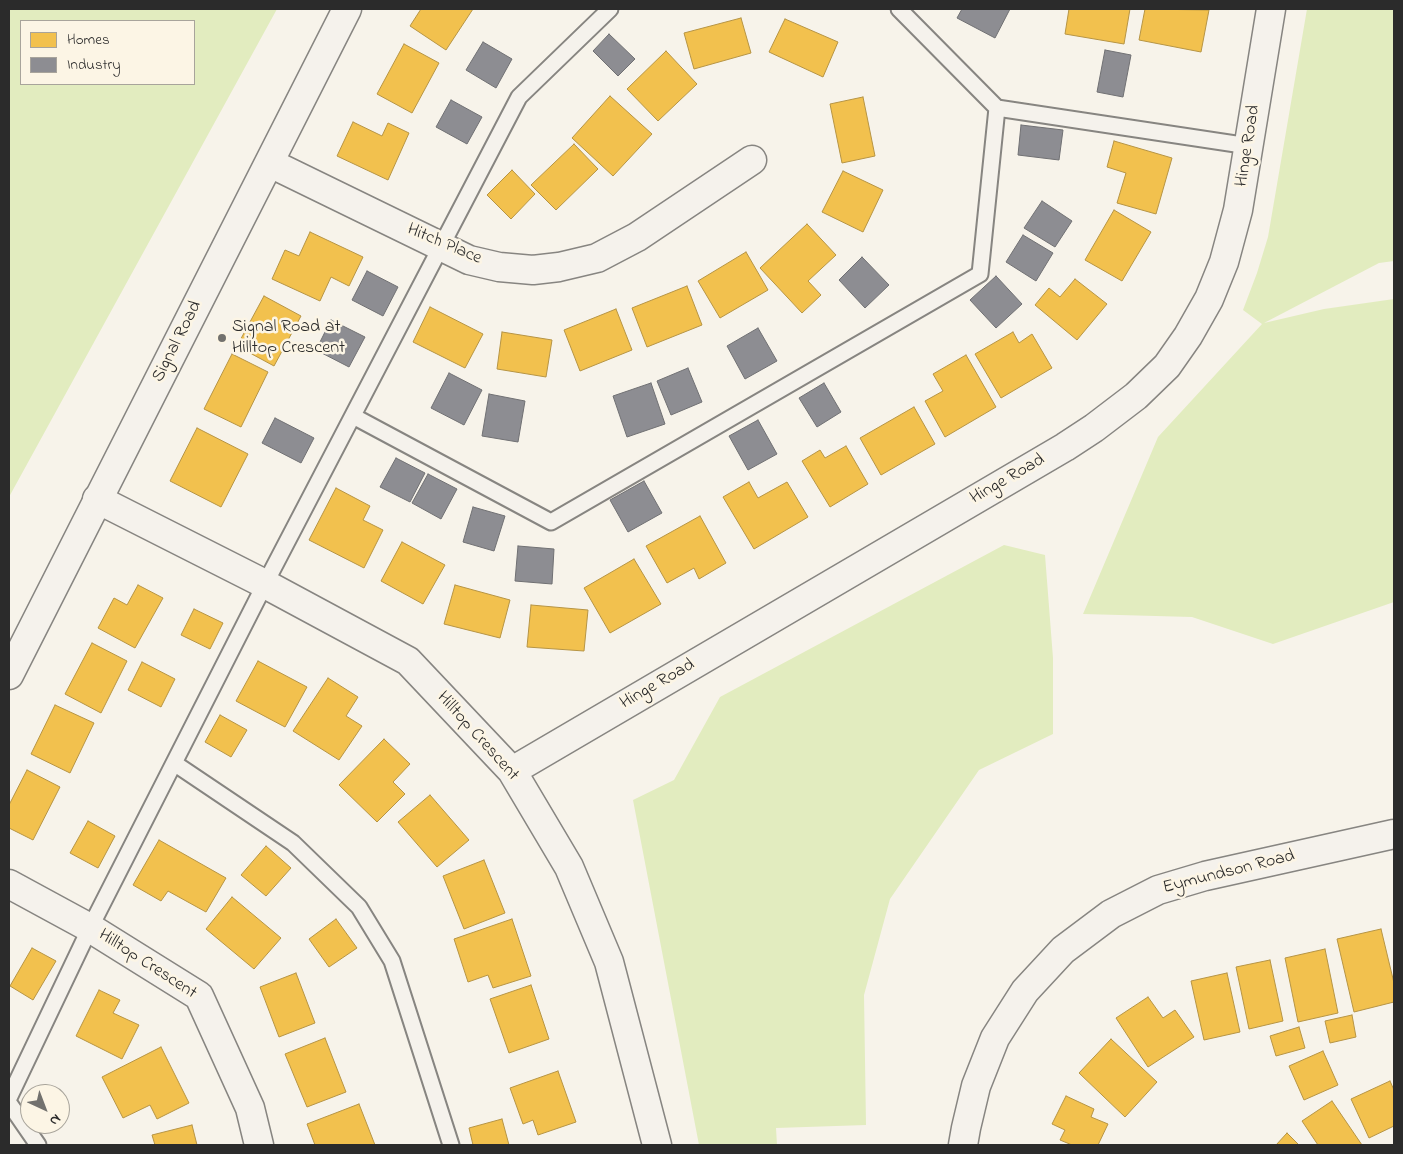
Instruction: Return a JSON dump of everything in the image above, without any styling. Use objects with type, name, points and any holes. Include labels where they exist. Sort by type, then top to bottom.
[{"type":"street","name":"Signal Road","points":[[9,675],[347,9]]},
{"type":"street","name":"Hinge Road","points":[[512,771],[1065,447],[1136,396],[1167,366],[1210,299],[1224,262],[1238,210],[1271,9]]},
{"type":"street","name":"Hitch Place","points":[[270,162],[469,260],[499,267],[533,270],[559,267],[597,258],[636,237],[752,160]]},
{"type":"street","name":"Hilltop Crescent","points":[[97,499],[265,584],[408,661],[512,771],[570,867],[610,962],[657,1145]]},
{"type":"street","name":"Eymundson Road","points":[[964,1145],[976,1086],[995,1038],[1025,991],[1063,950],[1111,914],[1158,890],[1205,876],[1394,834]]},
{"type":"street","name":"Hilltop Crescent","points":[[9,884],[90,928],[199,996],[250,1108],[259,1145]]},
{"type":"lane","points":[[9,1098],[90,928],[265,584],[519,97],[610,9]]},
{"type":"lane","points":[[899,9],[997,108],[1249,146]]},
{"type":"lane","points":[[353,416],[551,522],[980,274],[997,108]]},
{"type":"lane","points":[[174,763],[293,842],[359,907],[392,962],[451,1145]]},
{"type":"lane","points":[[9,1104],[38,1145]]},
{"type":"green space","points":[[9,9],[277,9],[9,497]]},
{"type":"green space","points":[[1307,9],[1394,9],[1394,261],[1379,263],[1264,323],[1324,309],[1394,299],[1394,602],[1273,644],[1192,617],[1083,614],[1158,437],[1262,324],[1243,310],[1268,237]]},
{"type":"green space","points":[[1004,545],[1045,555],[1053,658],[1053,734],[979,770],[890,899],[864,995],[866,1125],[776,1128],[777,1145],[699,1145],[633,800],[674,780],[720,697]]},
{"type":"building: Homes","points":[[421,9],[473,9],[446,50],[410,26]]},
{"type":"building: Homes","points":[[1069,9],[1130,9],[1124,44],[1065,34]]},
{"type":"building: Homes","points":[[1145,9],[1209,10],[1201,52],[1139,40]]},
{"type":"building: Homes","points":[[741,18],[751,53],[694,69],[684,33]]},
{"type":"building: Homes","points":[[785,19],[838,42],[823,77],[769,52]]},
{"type":"building: Homes","points":[[404,44],[439,63],[412,113],[377,94]]},
{"type":"building: Homes","points":[[666,51],[697,84],[658,121],[627,89]]},
{"type":"building: Homes","points":[[610,96],[652,134],[613,176],[572,138]]},
{"type":"building: Homes","points":[[863,97],[875,156],[842,163],[830,104]]},
{"type":"building: Homes","points":[[353,122],[382,136],[388,123],[409,133],[388,180],[337,156]]},
{"type":"building: Homes","points":[[1114,141],[1172,158],[1156,214],[1117,203],[1126,173],[1107,167]]},
{"type":"building: Homes","points":[[574,144],[598,169],[556,210],[531,185]]},
{"type":"building: Homes","points":[[512,170],[535,194],[511,219],[487,195]]},
{"type":"building: Homes","points":[[843,171],[883,190],[863,232],[822,212]]},
{"type":"building: Homes","points":[[1114,210],[1151,232],[1122,281],[1085,260]]},
{"type":"building: Homes","points":[[807,224],[836,255],[808,281],[821,295],[802,313],[760,268]]},
{"type":"building: Homes","points":[[310,232],[363,257],[349,286],[331,277],[320,301],[272,279],[285,250],[299,256]]},
{"type":"building: Homes","points":[[746,252],[768,290],[720,318],[698,281]]},
{"type":"building: Homes","points":[[1075,279],[1107,304],[1077,340],[1035,305],[1049,288],[1060,297]]},
{"type":"building: Homes","points":[[687,286],[702,325],[647,347],[632,308]]},
{"type":"building: Homes","points":[[264,296],[301,316],[274,366],[237,346]]},
{"type":"building: Homes","points":[[430,307],[483,334],[465,368],[413,342]]},
{"type":"building: Homes","points":[[616,309],[632,350],[580,371],[564,330]]},
{"type":"building: Homes","points":[[502,332],[552,340],[546,377],[497,369]]},
{"type":"building: Homes","points":[[1013,332],[1019,343],[1032,334],[1052,368],[1001,398],[975,354]]},
{"type":"building: Homes","points":[[232,354],[268,372],[241,427],[204,409]]},
{"type":"building: Homes","points":[[966,355],[996,407],[945,437],[925,401],[943,391],[933,374]]},
{"type":"building: Homes","points":[[914,407],[935,444],[881,475],[860,438]]},
{"type":"building: Homes","points":[[197,428],[248,454],[221,507],[170,481]]},
{"type":"building: Homes","points":[[846,446],[868,484],[830,507],[802,461],[820,450],[825,458]]},
{"type":"building: Homes","points":[[749,482],[758,498],[787,482],[808,517],[754,549],[723,497]]},
{"type":"building: Homes","points":[[336,488],[370,506],[363,520],[383,530],[364,568],[309,540]]},
{"type":"building: Homes","points":[[700,516],[726,563],[699,579],[694,568],[667,583],[646,546]]},
{"type":"building: Homes","points":[[402,542],[445,565],[423,604],[381,581]]},
{"type":"building: Homes","points":[[634,559],[661,604],[610,633],[584,588]]},
{"type":"building: Homes","points":[[138,585],[163,598],[135,648],[98,628],[114,598],[127,605]]},
{"type":"building: Homes","points":[[455,585],[510,600],[500,638],[444,624]]},
{"type":"building: Homes","points":[[531,605],[588,610],[584,651],[527,647]]},
{"type":"building: Homes","points":[[194,609],[223,623],[210,649],[181,635]]},
{"type":"building: Homes","points":[[92,643],[127,661],[101,713],[65,694]]},
{"type":"building: Homes","points":[[258,661],[307,687],[285,727],[236,701]]},
{"type":"building: Homes","points":[[142,662],[175,679],[161,707],[128,690]]},
{"type":"building: Homes","points":[[328,678],[358,697],[346,716],[362,726],[339,760],[293,731]]},
{"type":"building: Homes","points":[[55,705],[94,723],[70,773],[31,754]]},
{"type":"building: Homes","points":[[220,715],[247,730],[231,757],[205,742]]},
{"type":"building: Homes","points":[[384,739],[410,764],[393,782],[405,794],[377,822],[339,785]]},
{"type":"building: Homes","points":[[27,770],[60,787],[33,840],[9,828],[9,805]]},
{"type":"building: Homes","points":[[430,795],[469,840],[437,867],[398,822]]},
{"type":"building: Homes","points":[[88,821],[115,836],[98,868],[70,853]]},
{"type":"building: Homes","points":[[159,840],[226,878],[206,912],[168,891],[161,901],[133,885]]},
{"type":"building: Homes","points":[[266,846],[291,868],[266,896],[241,875]]},
{"type":"building: Homes","points":[[484,860],[505,913],[464,929],[443,876]]},
{"type":"building: Homes","points":[[232,897],[281,938],[254,969],[206,929]]},
{"type":"building: Homes","points":[[336,919],[357,948],[329,967],[309,939]]},
{"type":"building: Homes","points":[[512,919],[531,976],[493,988],[488,975],[468,982],[454,939]]},
{"type":"building: Homes","points":[[1381,929],[1394,983],[1394,1002],[1354,1012],[1337,939]]},
{"type":"building: Homes","points":[[32,948],[56,961],[33,1000],[10,986]]},
{"type":"building: Homes","points":[[1325,949],[1338,1013],[1298,1022],[1285,958]]},
{"type":"building: Homes","points":[[1270,960],[1283,1021],[1249,1029],[1236,967]]},
{"type":"building: Homes","points":[[296,973],[315,1023],[279,1037],[260,987]]},
{"type":"building: Homes","points":[[1227,973],[1240,1032],[1204,1040],[1191,981]]},
{"type":"building: Homes","points":[[531,985],[549,1039],[509,1053],[490,999]]},
{"type":"building: Homes","points":[[99,990],[120,1000],[113,1013],[139,1025],[122,1059],[76,1036]]},
{"type":"building: Homes","points":[[1148,997],[1163,1018],[1175,1010],[1194,1037],[1148,1067],[1116,1018]]},
{"type":"building: Homes","points":[[1352,1015],[1356,1037],[1330,1043],[1325,1021]]},
{"type":"building: Homes","points":[[1299,1027],[1305,1048],[1276,1056],[1270,1036]]},
{"type":"building: Homes","points":[[325,1038],[346,1092],[307,1107],[285,1054]]},
{"type":"building: Homes","points":[[1111,1039],[1157,1082],[1125,1117],[1079,1073]]},
{"type":"building: Homes","points":[[161,1047],[189,1103],[157,1119],[150,1105],[123,1118],[102,1077]]},
{"type":"building: Homes","points":[[1323,1051],[1338,1085],[1304,1100],[1289,1066]]},
{"type":"building: Homes","points":[[558,1071],[576,1122],[538,1135],[533,1120],[523,1124],[510,1088]]},
{"type":"building: Homes","points":[[1390,1081],[1394,1090],[1394,1126],[1369,1138],[1351,1099]]},
{"type":"building: Homes","points":[[1066,1096],[1094,1109],[1091,1117],[1108,1124],[1098,1145],[1072,1145],[1060,1140],[1065,1130],[1052,1124]]},
{"type":"building: Homes","points":[[1332,1101],[1362,1145],[1318,1145],[1302,1121]]},
{"type":"building: Homes","points":[[359,1104],[375,1145],[315,1145],[307,1124]]},
{"type":"building: Homes","points":[[502,1119],[509,1145],[473,1145],[469,1128]]},
{"type":"building: Homes","points":[[192,1125],[197,1145],[155,1145],[152,1135]]},
{"type":"building: Homes","points":[[1287,1133],[1299,1145],[1276,1145]]},
{"type":"building: Industry","points":[[962,9],[1010,9],[995,38],[957,18]]},
{"type":"building: Industry","points":[[609,34],[635,59],[618,76],[593,51]]},
{"type":"building: Industry","points":[[483,42],[512,59],[496,88],[466,70]]},
{"type":"building: Industry","points":[[1105,50],[1131,55],[1123,97],[1097,92]]},
{"type":"building: Industry","points":[[451,100],[482,117],[467,144],[436,127]]},
{"type":"building: Industry","points":[[1021,125],[1063,130],[1059,160],[1018,155]]},
{"type":"building: Industry","points":[[1042,201],[1072,221],[1055,247],[1024,228]]},
{"type":"building: Industry","points":[[1023,235],[1053,253],[1036,281],[1006,262]]},
{"type":"building: Industry","points":[[862,257],[889,285],[865,308],[839,280]]},
{"type":"building: Industry","points":[[367,271],[398,287],[383,316],[352,300]]},
{"type":"building: Industry","points":[[996,276],[1022,304],[996,328],[970,300]]},
{"type":"building: Industry","points":[[331,320],[365,337],[349,367],[316,350]]},
{"type":"building: Industry","points":[[758,328],[777,361],[745,379],[727,346]]},
{"type":"building: Industry","points":[[688,368],[702,402],[671,415],[657,381]]},
{"type":"building: Industry","points":[[449,373],[482,390],[464,425],[431,408]]},
{"type":"building: Industry","points":[[651,383],[665,424],[627,437],[613,396]]},
{"type":"building: Industry","points":[[824,383],[841,412],[817,427],[799,398]]},
{"type":"building: Industry","points":[[489,394],[525,401],[518,442],[482,436]]},
{"type":"building: Industry","points":[[275,418],[314,438],[301,463],[262,443]]},
{"type":"building: Industry","points":[[758,420],[777,454],[748,470],[729,436]]},
{"type":"building: Industry","points":[[396,458],[425,473],[410,502],[380,487]]},
{"type":"building: Industry","points":[[428,474],[457,489],[441,519],[412,503]]},
{"type":"building: Industry","points":[[644,481],[662,513],[628,532],[610,500]]},
{"type":"building: Industry","points":[[473,507],[505,516],[494,551],[463,542]]},
{"type":"building: Industry","points":[[518,546],[554,549],[552,584],[515,581]]},
{"type":"place","name":"Signal Road at Hilltop Crescent","points":[[222,338]]}]
